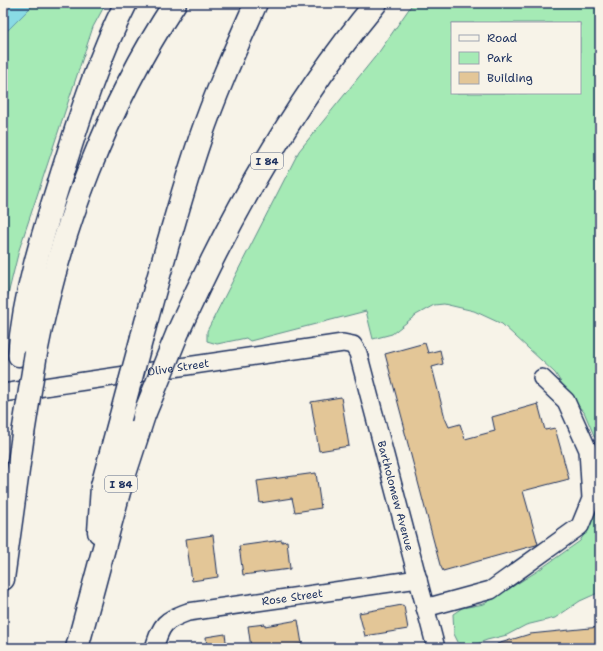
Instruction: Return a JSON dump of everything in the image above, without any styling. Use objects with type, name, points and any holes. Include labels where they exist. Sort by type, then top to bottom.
[{"type":"highway","points":[[3,578],[25,424],[27,354],[22,325],[30,286],[58,186],[99,62],[126,3]]},
{"type":"highway","points":[[27,354],[44,315],[62,252],[91,166],[129,83],[174,3]]},
{"type":"highway","points":[[102,553],[99,522],[101,493],[170,236],[200,139],[219,87],[256,3]]},
{"type":"highway","name":"I 84","points":[[77,648],[123,478],[144,415],[178,332],[214,256],[271,154],[325,70],[376,3]]},
{"type":"street","name":"Olive Street","points":[[3,393],[343,343],[353,345]]},
{"type":"street","name":"Bartholomew Avenue","points":[[353,345],[358,353],[436,648]]},
{"type":"street","points":[[425,608],[491,590],[580,526],[591,499],[588,450],[566,401],[542,378]]},
{"type":"street","name":"Rose Street","points":[[154,648],[158,634],[169,619],[188,612],[418,579]]},
{"type":"green space","points":[[3,3],[106,3],[93,27],[19,250],[3,315]]},
{"type":"green space","points":[[413,3],[600,3],[600,592],[580,601],[555,618],[526,625],[507,635],[487,640],[469,647],[459,644],[454,634],[453,614],[462,608],[484,604],[536,572],[580,541],[591,523],[597,502],[594,461],[596,440],[584,412],[571,398],[555,373],[502,324],[474,311],[444,304],[434,305],[416,315],[392,334],[373,339],[366,311],[250,341],[246,338],[217,344],[207,341],[207,331],[299,151],[379,52]]},
{"type":"water","points":[[10,3],[35,3],[3,35],[3,10]]},
{"type":"building","points":[[425,343],[428,353],[440,350],[443,364],[432,367],[445,418],[449,427],[460,424],[465,439],[495,431],[492,417],[538,404],[545,430],[555,428],[569,479],[523,491],[538,544],[443,571],[440,565],[385,354]]},
{"type":"building","points":[[341,397],[349,446],[319,451],[311,402]]},
{"type":"building","points":[[316,473],[321,508],[295,512],[292,498],[260,503],[257,481]]},
{"type":"building","points":[[213,535],[218,577],[192,581],[186,539]]},
{"type":"building","points":[[282,540],[282,542],[287,541],[290,569],[243,575],[239,546]]},
{"type":"building","points":[[402,605],[404,606],[408,629],[365,636],[359,613]]},
{"type":"building","points":[[298,620],[302,644],[280,648],[251,648],[248,626],[265,624],[265,626]]},
{"type":"building","points":[[600,627],[600,648],[498,648],[497,644],[530,634]]},
{"type":"building","points":[[225,634],[227,648],[207,648],[206,637]]}]
